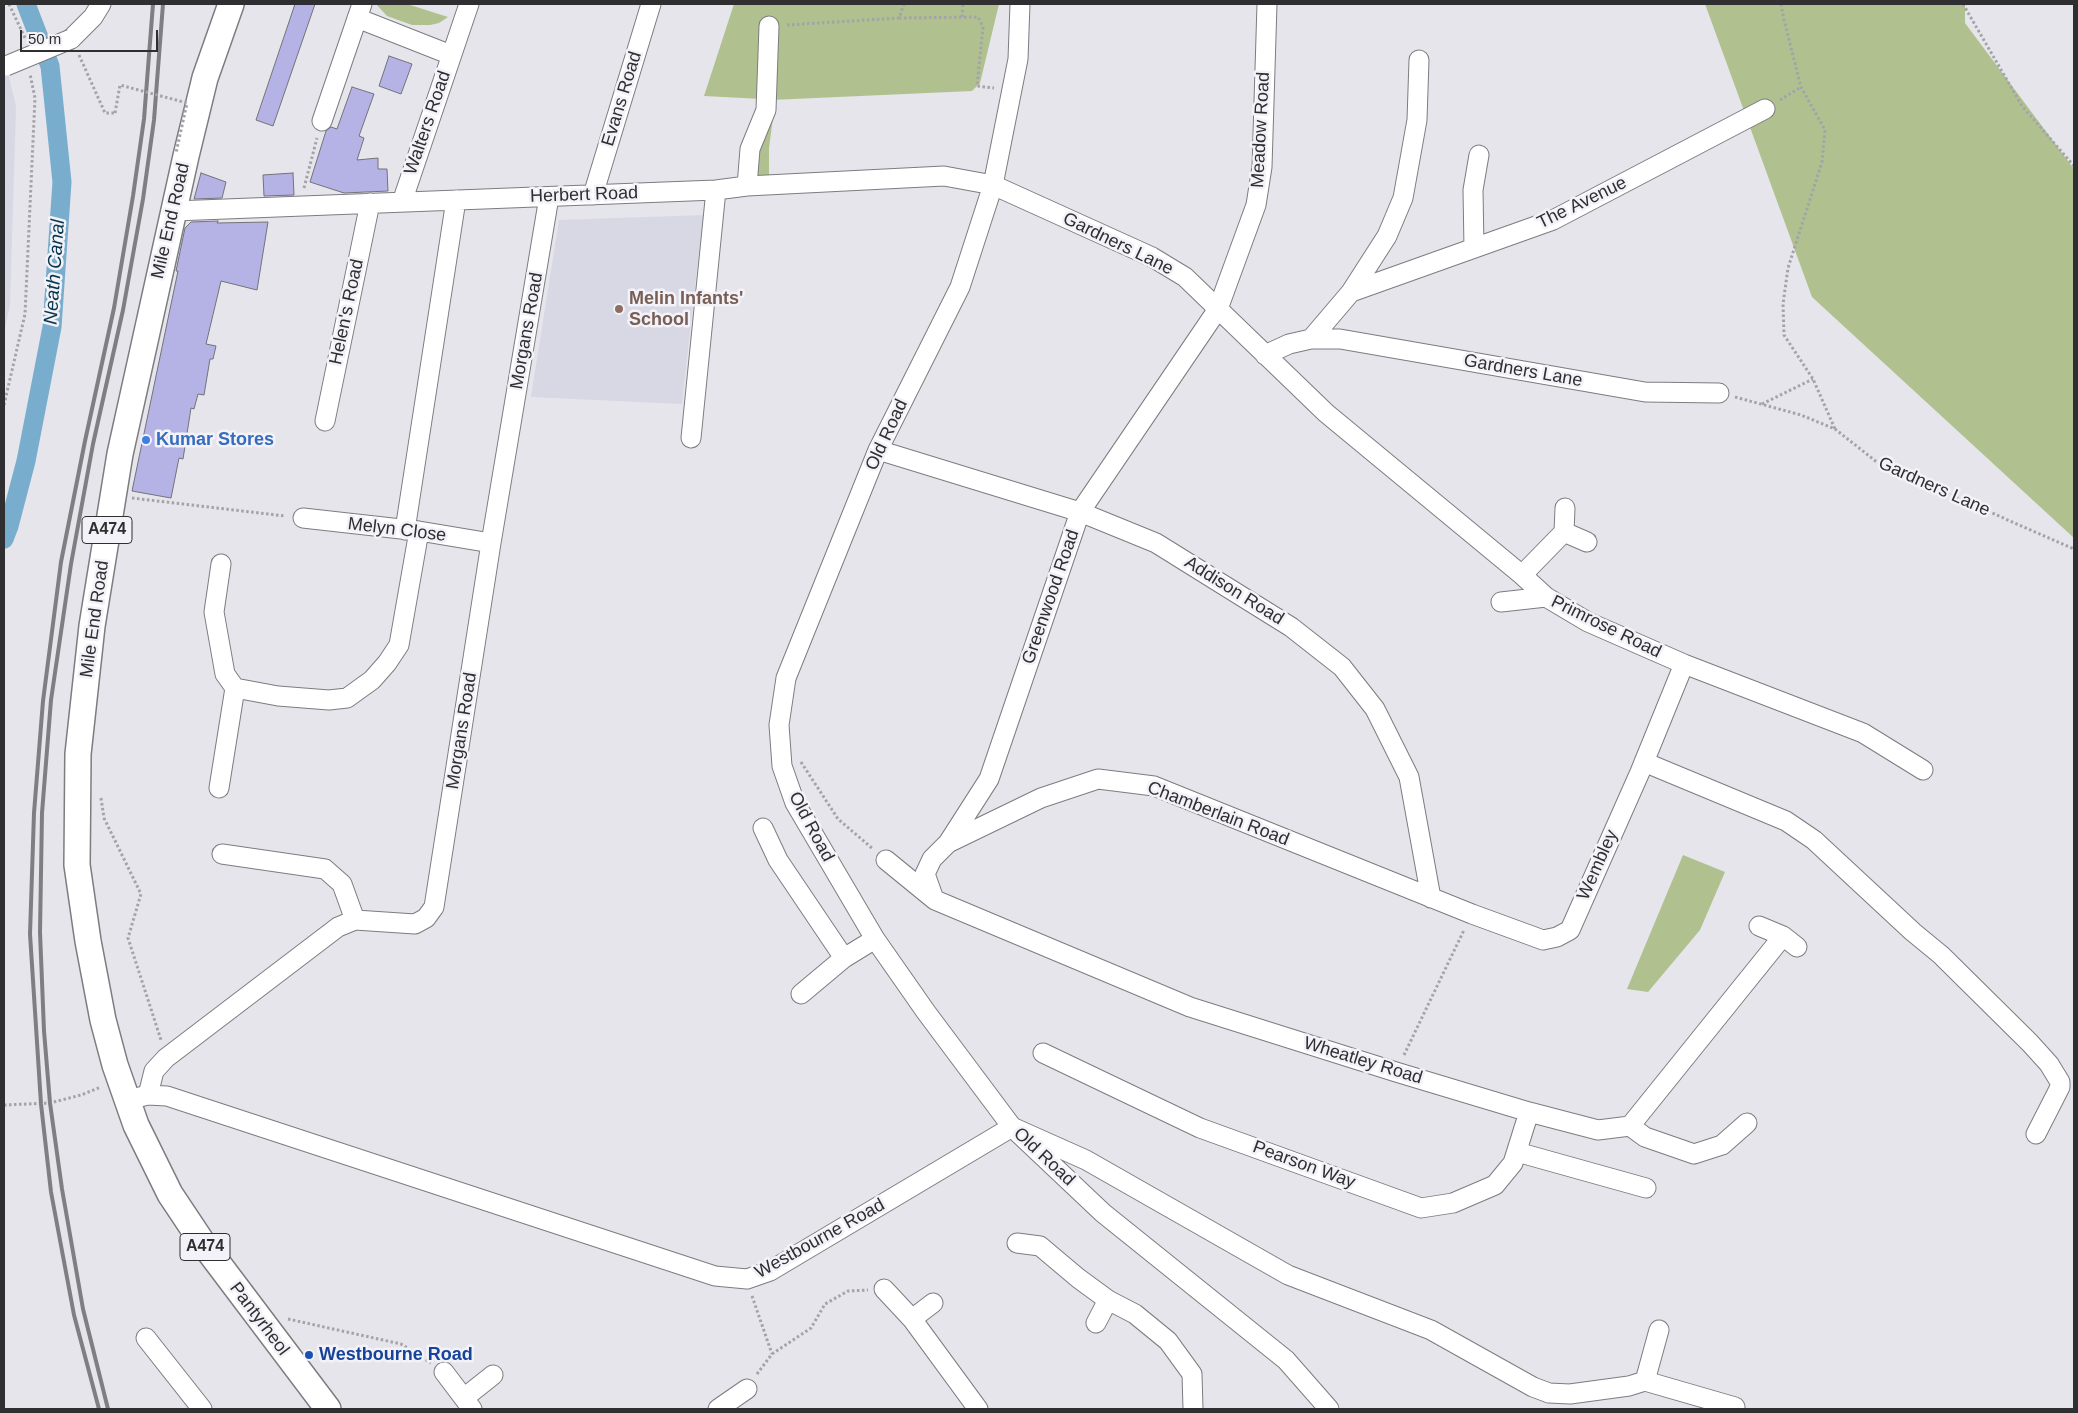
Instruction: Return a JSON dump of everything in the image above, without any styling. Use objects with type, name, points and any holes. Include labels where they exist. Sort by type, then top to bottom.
[{"type":"main road","name":"Mile End Road","points":[[127,1085],[103,1020],[88,941],[77,865],[78,754],[92,626],[120,454],[205,78],[231,4]]},
{"type":"main road","name":"Pantyrheol","points":[[127,1085],[136,1125],[170,1194],[202,1242],[328,1409]]},
{"type":"street","points":[[5,66],[72,39],[101,4]]},
{"type":"street","points":[[451,55],[469,4]]},
{"type":"street","name":"Evans Road","points":[[592,195],[652,4]]},
{"type":"street","name":"Old Road","points":[[1020,4],[1018,59],[993,186],[960,287],[878,450],[786,678],[779,725],[782,766],[795,803],[875,939],[926,1012],[1012,1127],[1103,1213],[1286,1360],[1329,1409]]},
{"type":"street","name":"Meadow Road","points":[[1218,309],[1256,205],[1262,167],[1267,4]]},
{"type":"street","name":"Walters Road","points":[[322,121],[360,11],[451,55],[402,202]]},
{"type":"street","points":[[747,186],[750,149],[766,110],[769,26]]},
{"type":"street","points":[[1311,339],[1351,292],[1387,236],[1403,198],[1418,120],[1420,60]]},
{"type":"street","name":"The Avenue","points":[[1351,292],[1553,220],[1765,109]]},
{"type":"street","points":[[1474,248],[1473,190],[1478,162]]},
{"type":"street","name":"Herbert Road","points":[[174,211],[716,190],[747,186],[944,176],[993,186]]},
{"type":"street","name":"Gardners Lane","points":[[993,186],[1152,257],[1185,277],[1265,355],[1289,344],[1311,339],[1340,339],[1645,392],[1719,393]]},
{"type":"street","points":[[691,438],[716,190]]},
{"type":"street","name":"Morgans Road","points":[[355,920],[415,924],[426,918],[434,907],[491,544],[549,197]]},
{"type":"street","points":[[221,564],[214,612],[225,674],[235,688],[278,696],[328,700],[347,698],[372,680],[399,645],[412,530],[456,200]]},
{"type":"street","name":"Helen's Road","points":[[325,421],[370,203]]},
{"type":"street","name":"Greenwood Road","points":[[934,900],[925,874],[932,859],[948,843],[989,778],[1080,512],[1218,309]]},
{"type":"street","name":"Primrose Road","points":[[1265,355],[1326,413],[1522,574],[1546,598],[1588,622],[1684,664],[1863,733],[1923,770]]},
{"type":"street","name":"Addison Road","points":[[878,450],[1080,512],[1156,543],[1291,627],[1342,667],[1375,709],[1409,777],[1431,898]]},
{"type":"street","points":[[1522,574],[1564,532],[1565,508]]},
{"type":"street","name":"Melyn Close","points":[[303,518],[412,530],[491,544]]},
{"type":"street","points":[[1564,532],[1586,542]]},
{"type":"street","points":[[1500,602],[1546,598]]},
{"type":"street","name":"Wembley","points":[[1431,898],[1543,940],[1557,937],[1570,930],[1642,767],[1684,664]]},
{"type":"street","points":[[219,788],[235,688]]},
{"type":"street","points":[[1642,767],[1756,820]]},
{"type":"street","points":[[1642,767],[1786,821],[1814,840],[1913,932],[1941,955],[2030,1043],[2049,1064],[2060,1082],[2060,1087],[2036,1134]]},
{"type":"street","name":"Chamberlain Road","points":[[948,843],[1041,798],[1098,779],[1116,781],[1154,786],[1431,898]]},
{"type":"street","points":[[763,828],[778,860],[844,958]]},
{"type":"street","points":[[127,1085],[154,1071],[166,1058],[338,927],[355,920],[342,884],[325,869],[222,854]]},
{"type":"street","name":"Wheatley Road","points":[[886,860],[934,900],[1190,1007],[1528,1112],[1598,1130],[1630,1126]]},
{"type":"street","points":[[1747,1123],[1722,1145],[1694,1154],[1645,1137],[1630,1126],[1790,942],[1759,926]]},
{"type":"street","points":[[801,994],[844,958],[875,939]]},
{"type":"street","name":"Pearson Way","points":[[1043,1053],[1200,1128],[1421,1208],[1453,1203],[1495,1185],[1514,1163],[1528,1112]]},
{"type":"street","name":"Westbourne Road","points":[[127,1085],[167,1096],[715,1276],[747,1279],[770,1271],[1012,1127]]},
{"type":"street","points":[[1012,1127],[1086,1160],[1288,1275],[1431,1330],[1533,1387],[1556,1394],[1570,1394],[1628,1386],[1645,1381],[1735,1407]]},
{"type":"street","points":[[1517,1152],[1646,1188]]},
{"type":"street","points":[[1017,1243],[1040,1246],[1078,1278],[1108,1300],[1135,1314],[1168,1341],[1192,1374],[1193,1409]]},
{"type":"street","points":[[884,1289],[912,1319],[978,1409]]},
{"type":"street","points":[[1096,1323],[1108,1300]]},
{"type":"street","points":[[912,1319],[933,1303]]},
{"type":"street","points":[[1645,1381],[1659,1330]]},
{"type":"street","points":[[146,1338],[198,1408]]},
{"type":"street","points":[[444,1372],[468,1403],[493,1375]]},
{"type":"street","points":[[727,1407],[746,1389]]},
{"type":"path","points":[[9,4],[26,41]]},
{"type":"path","points":[[899,18],[904,4]]},
{"type":"path","points":[[962,17],[963,4]]},
{"type":"path","points":[[1781,4],[1801,87],[1825,130],[1822,162],[1788,268],[1782,304],[1784,335],[1814,379],[1835,429]]},
{"type":"path","points":[[1963,4],[2022,106],[2074,166]]},
{"type":"path","points":[[769,26],[899,18],[978,17],[983,27],[977,86],[1012,91]]},
{"type":"path","points":[[72,39],[105,113],[115,113],[120,85],[187,102],[176,153]]},
{"type":"path","points":[[4,405],[26,314],[35,98],[30,68]]},
{"type":"path","points":[[1765,109],[1801,87]]},
{"type":"path","points":[[299,207],[322,121]]},
{"type":"path","points":[[1762,404],[1814,379]]},
{"type":"path","name":"Gardners Lane","points":[[1719,393],[1800,415],[1835,429],[1878,463],[2074,549]]},
{"type":"path","points":[[113,496],[303,518]]},
{"type":"path","points":[[797,755],[838,819],[886,860]]},
{"type":"path","points":[[100,791],[104,818],[141,894],[128,938],[166,1058]]},
{"type":"path","points":[[1396,1072],[1472,914]]},
{"type":"path","points":[[4,1106],[50,1103],[127,1085]]},
{"type":"path","points":[[747,1279],[772,1354]]},
{"type":"path","points":[[746,1389],[772,1354],[811,1328],[825,1304],[848,1291],[884,1289]]},
{"type":"path","points":[[253,1311],[401,1344],[444,1372]]},
{"type":"shaded area","points":[[4,57],[16,106],[10,305],[4,333]]},
{"type":"shaded area","name":"Melin Infants' School","points":[[703,215],[682,404],[531,397],[559,220]]},
{"type":"green space","points":[[376,4],[407,4],[448,17],[439,23],[430,25],[412,25],[387,16]]},
{"type":"green space","points":[[734,4],[999,4],[980,83],[972,91],[771,100],[774,110],[769,148],[769,178],[738,178],[762,99],[704,96]]},
{"type":"green space","points":[[1705,4],[1965,4],[1965,23],[2074,169],[2074,538],[1812,297]]},
{"type":"green space","points":[[1683,855],[1725,872],[1700,930],[1648,992],[1627,989]]},
{"type":"building","points":[[295,4],[315,4],[273,126],[256,120]]},
{"type":"building","points":[[389,56],[412,64],[401,94],[379,86]]},
{"type":"building","points":[[352,87],[374,94],[359,136],[364,138],[357,160],[378,158],[378,169],[387,169],[388,191],[344,193],[310,182],[326,131],[331,127],[337,129]]},
{"type":"building","points":[[201,173],[226,182],[222,198],[194,199]]},
{"type":"building","points":[[293,173],[294,195],[264,196],[263,175]]},
{"type":"building","points":[[218,221],[217,223],[268,222],[257,290],[221,281],[206,344],[216,346],[213,359],[210,359],[204,395],[198,394],[194,409],[191,408],[183,459],[179,458],[171,498],[132,491],[178,271],[176,271],[185,228],[191,222]]},
{"type":"waterway","name":"Neath Canal","points":[[4,539],[26,461],[52,327],[62,182],[50,66],[26,4]]},
{"type":"railway","points":[[99,1409],[74,1315],[51,1192],[41,1104],[30,934],[34,813],[43,701],[61,562],[114,308],[133,196],[144,119],[153,4]]},
{"type":"railway","points":[[108,1409],[83,1309],[62,1189],[50,1103],[44,1031],[40,932],[42,813],[51,700],[71,564],[93,444],[123,310],[143,199],[154,120],[163,4]]},
{"type":"place","name":"Melin Infants' School","points":[[619,309]]},
{"type":"place","name":"Kumar Stores","points":[[146,440]]},
{"type":"place","name":"Westbourne Road","points":[[309,1355]]}]
